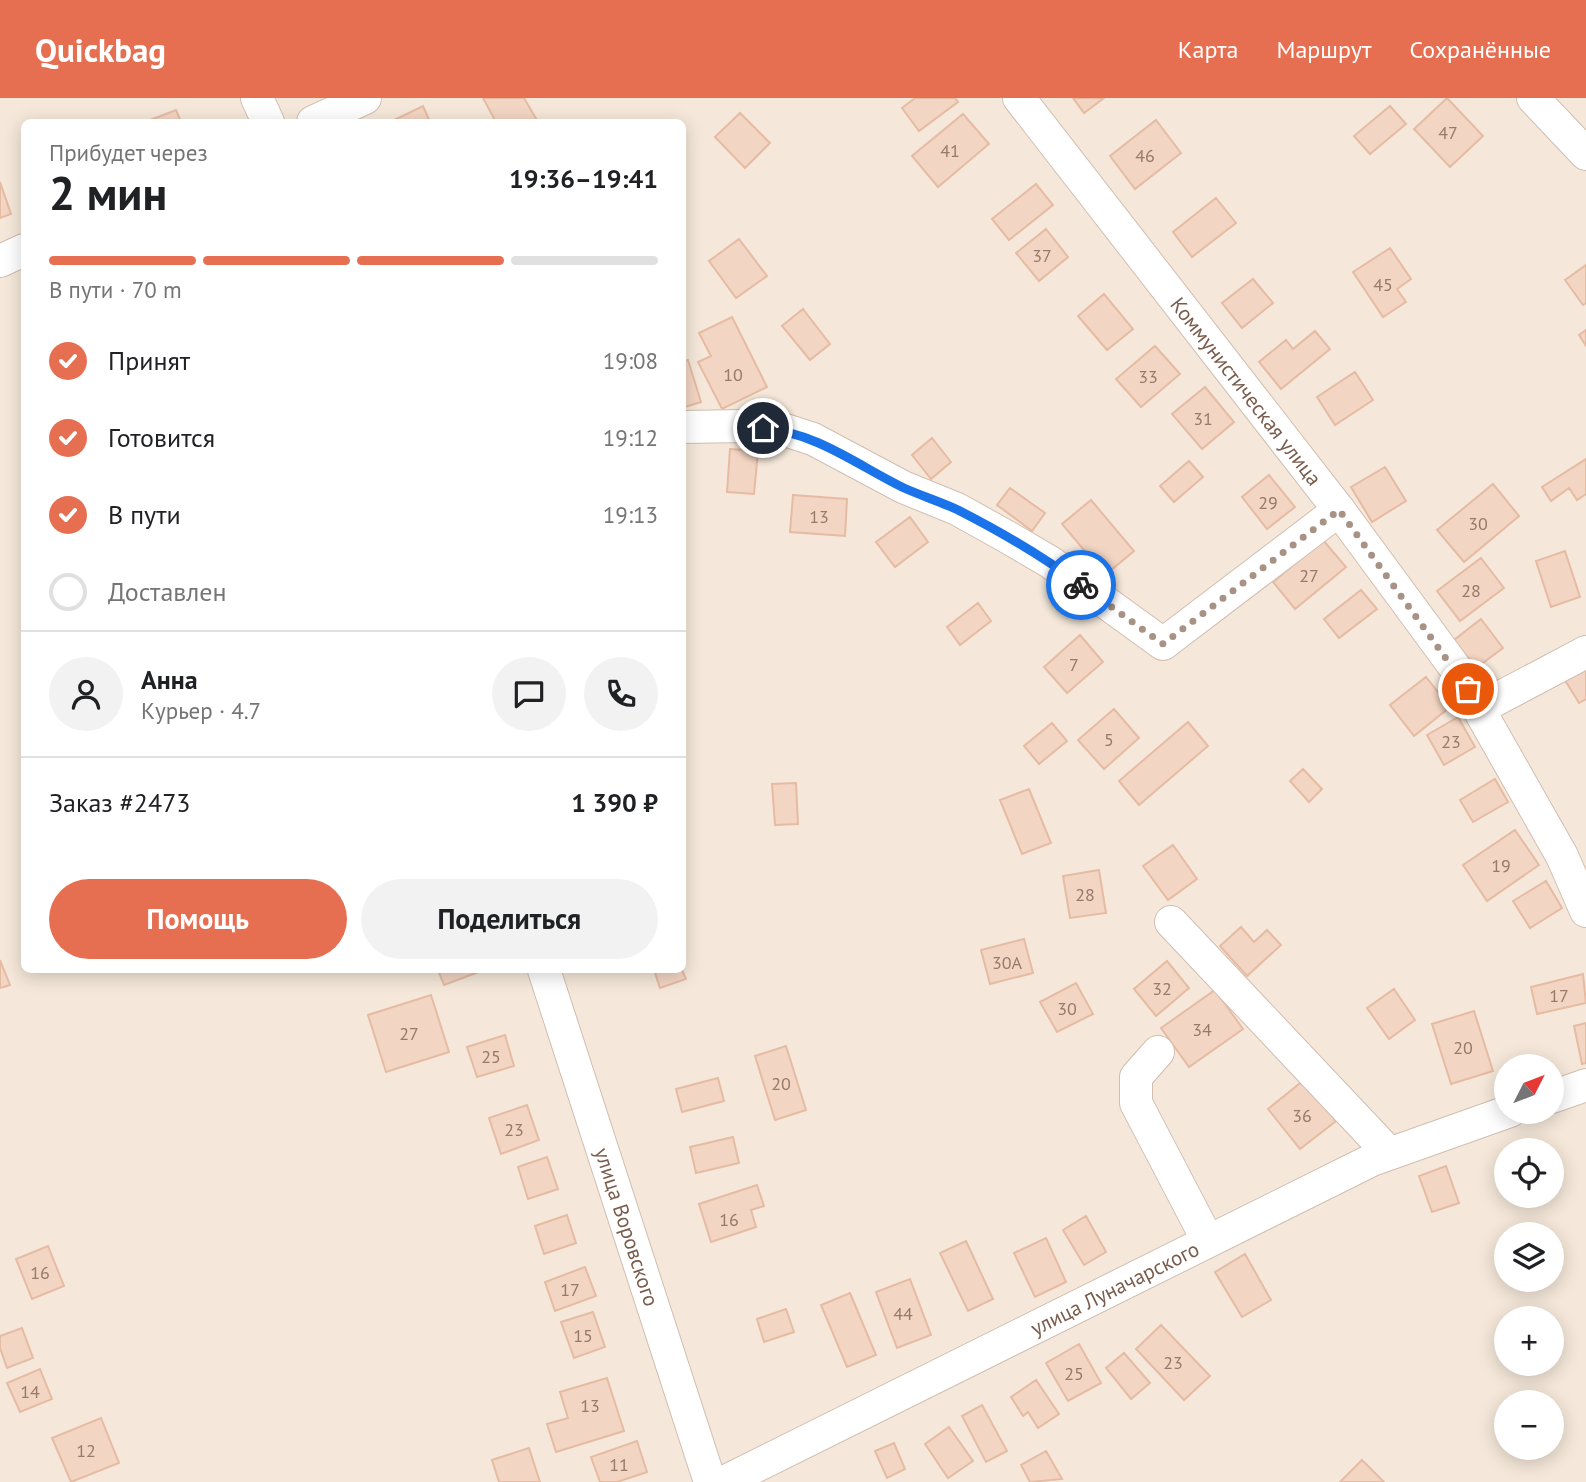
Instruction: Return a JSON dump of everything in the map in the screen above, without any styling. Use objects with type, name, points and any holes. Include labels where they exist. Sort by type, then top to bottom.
[{"type":"street","points":[[257,98],[267,119]]},
{"type":"street","points":[[320,119],[365,98]]},
{"type":"street","name":"Коммунистическая улица","points":[[1019,98],[1339,510],[1456,670],[1562,856],[1586,911]]},
{"type":"street","points":[[1533,98],[1586,154]]},
{"type":"street","points":[[0,261],[21,251]]},
{"type":"street","points":[[686,427],[744,426],[782,429],[813,439],[903,487],[957,509],[1040,556],[1163,644],[1339,510]]},
{"type":"street","points":[[1479,708],[1586,652]]},
{"type":"street","points":[[1171,922],[1389,1153]]},
{"type":"street","name":"улица Воровского","points":[[545,973],[710,1482]]},
{"type":"street","points":[[1158,1052],[1136,1077],[1136,1103],[1208,1241]]},
{"type":"street","points":[[1564,1093],[1586,1085]]},
{"type":"street","name":"улица Луначарского","points":[[724,1482],[1389,1153],[1494,1117]]},
{"type":"shaded area","points":[[0,98],[1586,98],[1586,1482],[0,1482]]},
{"type":"building","points":[[483,98],[524,98],[536,119],[494,119]]},
{"type":"building","points":[[915,98],[955,98],[958,102],[919,131],[902,108]]},
{"type":"building","points":[[1073,98],[1104,98],[1084,113]]},
{"type":"building","points":[[1447,98],[1483,136],[1450,167],[1414,129]]},
{"type":"building","points":[[423,106],[429,119],[396,119]]},
{"type":"building","points":[[1390,106],[1406,124],[1370,154],[1354,136]]},
{"type":"building","points":[[176,110],[180,119],[153,119]]},
{"type":"building","points":[[740,113],[770,143],[745,168],[715,137]]},
{"type":"building","points":[[963,114],[989,144],[938,187],[912,156]]},
{"type":"building","points":[[1156,120],[1181,153],[1135,189],[1110,156]]},
{"type":"building","points":[[0,182],[11,214],[0,218]]},
{"type":"building","points":[[1036,184],[1053,205],[1009,240],[992,219]]},
{"type":"building","points":[[1216,198],[1236,223],[1192,257],[1173,232]]},
{"type":"building","points":[[1046,229],[1068,257],[1039,281],[1016,253]]},
{"type":"building","points":[[739,239],[767,276],[736,298],[709,261]]},
{"type":"building","points":[[1390,248],[1411,279],[1397,289],[1406,302],[1383,317],[1353,272]]},
{"type":"building","points":[[1586,265],[1586,303],[1583,305],[1565,280]]},
{"type":"building","points":[[1253,279],[1273,303],[1242,328],[1222,303]]},
{"type":"building","points":[[1104,294],[1133,329],[1107,350],[1078,316]]},
{"type":"building","points":[[803,309],[830,344],[810,360],[782,326]]},
{"type":"building","points":[[732,317],[767,387],[722,409],[698,362],[711,356],[699,333]]},
{"type":"building","points":[[1586,330],[1586,346],[1579,335]]},
{"type":"building","points":[[1315,331],[1330,349],[1281,389],[1259,362],[1286,340],[1293,349]]},
{"type":"building","points":[[1155,346],[1180,374],[1141,407],[1116,379]]},
{"type":"building","points":[[688,360],[701,402],[686,407]]},
{"type":"building","points":[[1355,372],[1373,400],[1335,425],[1317,397]]},
{"type":"building","points":[[1205,387],[1234,422],[1202,449],[1172,414]]},
{"type":"building","points":[[932,438],[951,462],[931,479],[912,455]]},
{"type":"building","points":[[730,449],[758,451],[754,494],[727,492]]},
{"type":"building","points":[[1586,459],[1586,494],[1577,500],[1569,488],[1551,501],[1542,487]]},
{"type":"building","points":[[1189,461],[1203,477],[1174,502],[1160,486]]},
{"type":"building","points":[[1385,467],[1406,501],[1372,522],[1351,487]]},
{"type":"building","points":[[1269,475],[1295,507],[1267,529],[1242,497]]},
{"type":"building","points":[[1493,484],[1519,516],[1464,562],[1437,530]]},
{"type":"building","points":[[1010,488],[1045,513],[1032,531],[997,505]]},
{"type":"building","points":[[793,495],[847,499],[845,536],[790,532]]},
{"type":"building","points":[[1091,500],[1134,551],[1105,575],[1062,524]]},
{"type":"building","points":[[910,517],[928,542],[895,567],[876,542]]},
{"type":"building","points":[[1323,540],[1346,567],[1295,609],[1273,582]]},
{"type":"building","points":[[1565,551],[1580,597],[1551,607],[1536,561]]},
{"type":"building","points":[[1481,558],[1504,588],[1460,621],[1437,591]]},
{"type":"building","points":[[1361,590],[1377,609],[1339,638],[1324,619]]},
{"type":"building","points":[[978,603],[991,621],[960,645],[947,627]]},
{"type":"building","points":[[1481,619],[1503,648],[1476,668],[1454,640]]},
{"type":"building","points":[[1080,635],[1103,662],[1067,693],[1044,667]]},
{"type":"building","points":[[1586,663],[1586,699],[1579,703],[1563,677]]},
{"type":"building","points":[[1426,677],[1450,707],[1414,736],[1390,705]]},
{"type":"building","points":[[1114,709],[1139,738],[1104,769],[1078,740]]},
{"type":"building","points":[[1458,717],[1475,747],[1444,765],[1427,735]]},
{"type":"building","points":[[1188,722],[1208,746],[1139,805],[1119,781]]},
{"type":"building","points":[[1052,723],[1067,741],[1039,764],[1024,746]]},
{"type":"building","points":[[1303,769],[1322,789],[1309,802],[1290,781]]},
{"type":"building","points":[[1495,779],[1508,802],[1473,822],[1460,800]]},
{"type":"building","points":[[796,783],[798,824],[775,825],[772,784]]},
{"type":"building","points":[[1029,789],[1051,843],[1022,854],[1000,800]]},
{"type":"building","points":[[1515,830],[1539,865],[1487,901],[1463,865]]},
{"type":"building","points":[[1173,845],[1197,879],[1168,900],[1143,866]]},
{"type":"building","points":[[1099,870],[1106,913],[1070,918],[1063,876]]},
{"type":"building","points":[[1546,881],[1562,908],[1530,928],[1513,901]]},
{"type":"building","points":[[1241,927],[1254,942],[1267,930],[1281,945],[1247,976],[1220,946]]},
{"type":"building","points":[[1024,939],[1033,973],[990,984],[981,950]]},
{"type":"building","points":[[0,960],[10,985],[0,988]]},
{"type":"building","points":[[1167,961],[1189,988],[1156,1016],[1134,989]]},
{"type":"building","points":[[439,973],[476,973],[444,985]]},
{"type":"building","points":[[655,973],[683,973],[686,979],[660,988]]},
{"type":"building","points":[[1583,974],[1586,1003],[1537,1014],[1531,987]]},
{"type":"building","points":[[1076,983],[1093,1014],[1057,1032],[1040,1002]]},
{"type":"building","points":[[1394,989],[1415,1020],[1389,1039],[1367,1008]]},
{"type":"building","points":[[1215,990],[1243,1029],[1189,1067],[1161,1028]]},
{"type":"building","points":[[431,995],[449,1052],[386,1072],[368,1015]]},
{"type":"building","points":[[1474,1011],[1493,1071],[1451,1084],[1432,1024]]},
{"type":"building","points":[[1586,1023],[1586,1063],[1582,1064],[1574,1026]]},
{"type":"building","points":[[505,1035],[514,1066],[477,1077],[467,1047]]},
{"type":"building","points":[[786,1046],[806,1110],[775,1120],[755,1056]]},
{"type":"building","points":[[718,1078],[724,1101],[682,1112],[676,1089]]},
{"type":"building","points":[[1304,1080],[1336,1121],[1300,1149],[1268,1109]]},
{"type":"building","points":[[527,1105],[539,1140],[501,1154],[489,1118]]},
{"type":"building","points":[[733,1137],[739,1163],[696,1173],[690,1147]]},
{"type":"building","points":[[547,1157],[558,1189],[528,1199],[518,1167]]},
{"type":"building","points":[[1446,1166],[1459,1203],[1432,1212],[1419,1176]]},
{"type":"building","points":[[757,1185],[764,1206],[751,1210],[756,1227],[711,1242],[699,1204]]},
{"type":"building","points":[[567,1215],[576,1243],[544,1254],[535,1226]]},
{"type":"building","points":[[1086,1216],[1106,1252],[1084,1265],[1063,1230]]},
{"type":"building","points":[[1046,1238],[1066,1282],[1035,1297],[1014,1253]]},
{"type":"building","points":[[966,1241],[993,1299],[968,1311],[940,1253]]},
{"type":"building","points":[[48,1246],[64,1286],[32,1299],[16,1259]]},
{"type":"building","points":[[1245,1254],[1271,1300],[1242,1317],[1215,1272]]},
{"type":"building","points":[[585,1267],[596,1296],[555,1311],[545,1282]]},
{"type":"building","points":[[910,1279],[931,1335],[897,1348],[876,1292]]},
{"type":"building","points":[[850,1293],[876,1355],[847,1367],[821,1305]]},
{"type":"building","points":[[786,1309],[794,1332],[764,1342],[757,1319]]},
{"type":"building","points":[[593,1312],[605,1347],[574,1358],[561,1322]]},
{"type":"building","points":[[1161,1325],[1210,1376],[1184,1400],[1136,1349]]},
{"type":"building","points":[[22,1328],[33,1358],[7,1368],[0,1348],[0,1336]]},
{"type":"building","points":[[1079,1344],[1101,1383],[1068,1401],[1046,1363]]},
{"type":"building","points":[[1124,1353],[1150,1383],[1131,1399],[1106,1368]]},
{"type":"building","points":[[40,1369],[52,1399],[20,1412],[7,1383]]},
{"type":"building","points":[[607,1378],[624,1431],[556,1452],[547,1424],[568,1418],[560,1392]]},
{"type":"building","points":[[1036,1380],[1059,1414],[1038,1428],[1028,1412],[1023,1416],[1011,1397]]},
{"type":"building","points":[[982,1405],[1007,1451],[986,1462],[962,1416]]},
{"type":"building","points":[[101,1418],[119,1463],[71,1482],[52,1438]]},
{"type":"building","points":[[949,1427],[973,1461],[948,1478],[925,1444]]},
{"type":"building","points":[[637,1441],[647,1472],[617,1482],[600,1482],[591,1457]]},
{"type":"building","points":[[894,1443],[905,1469],[887,1478],[875,1451]]},
{"type":"building","points":[[529,1448],[540,1482],[499,1482],[492,1460]]},
{"type":"building","points":[[1046,1451],[1062,1479],[1030,1482],[1021,1465]]},
{"type":"building","points":[[1362,1460],[1384,1482],[1340,1482]]},
{"type":"way so far","points":[[1081,585],[1163,644],[1339,510],[1468,689]]},
{"type":"route","points":[[763,428],[782,429],[813,439],[903,487],[957,509],[1050,562],[1081,585]]}]
